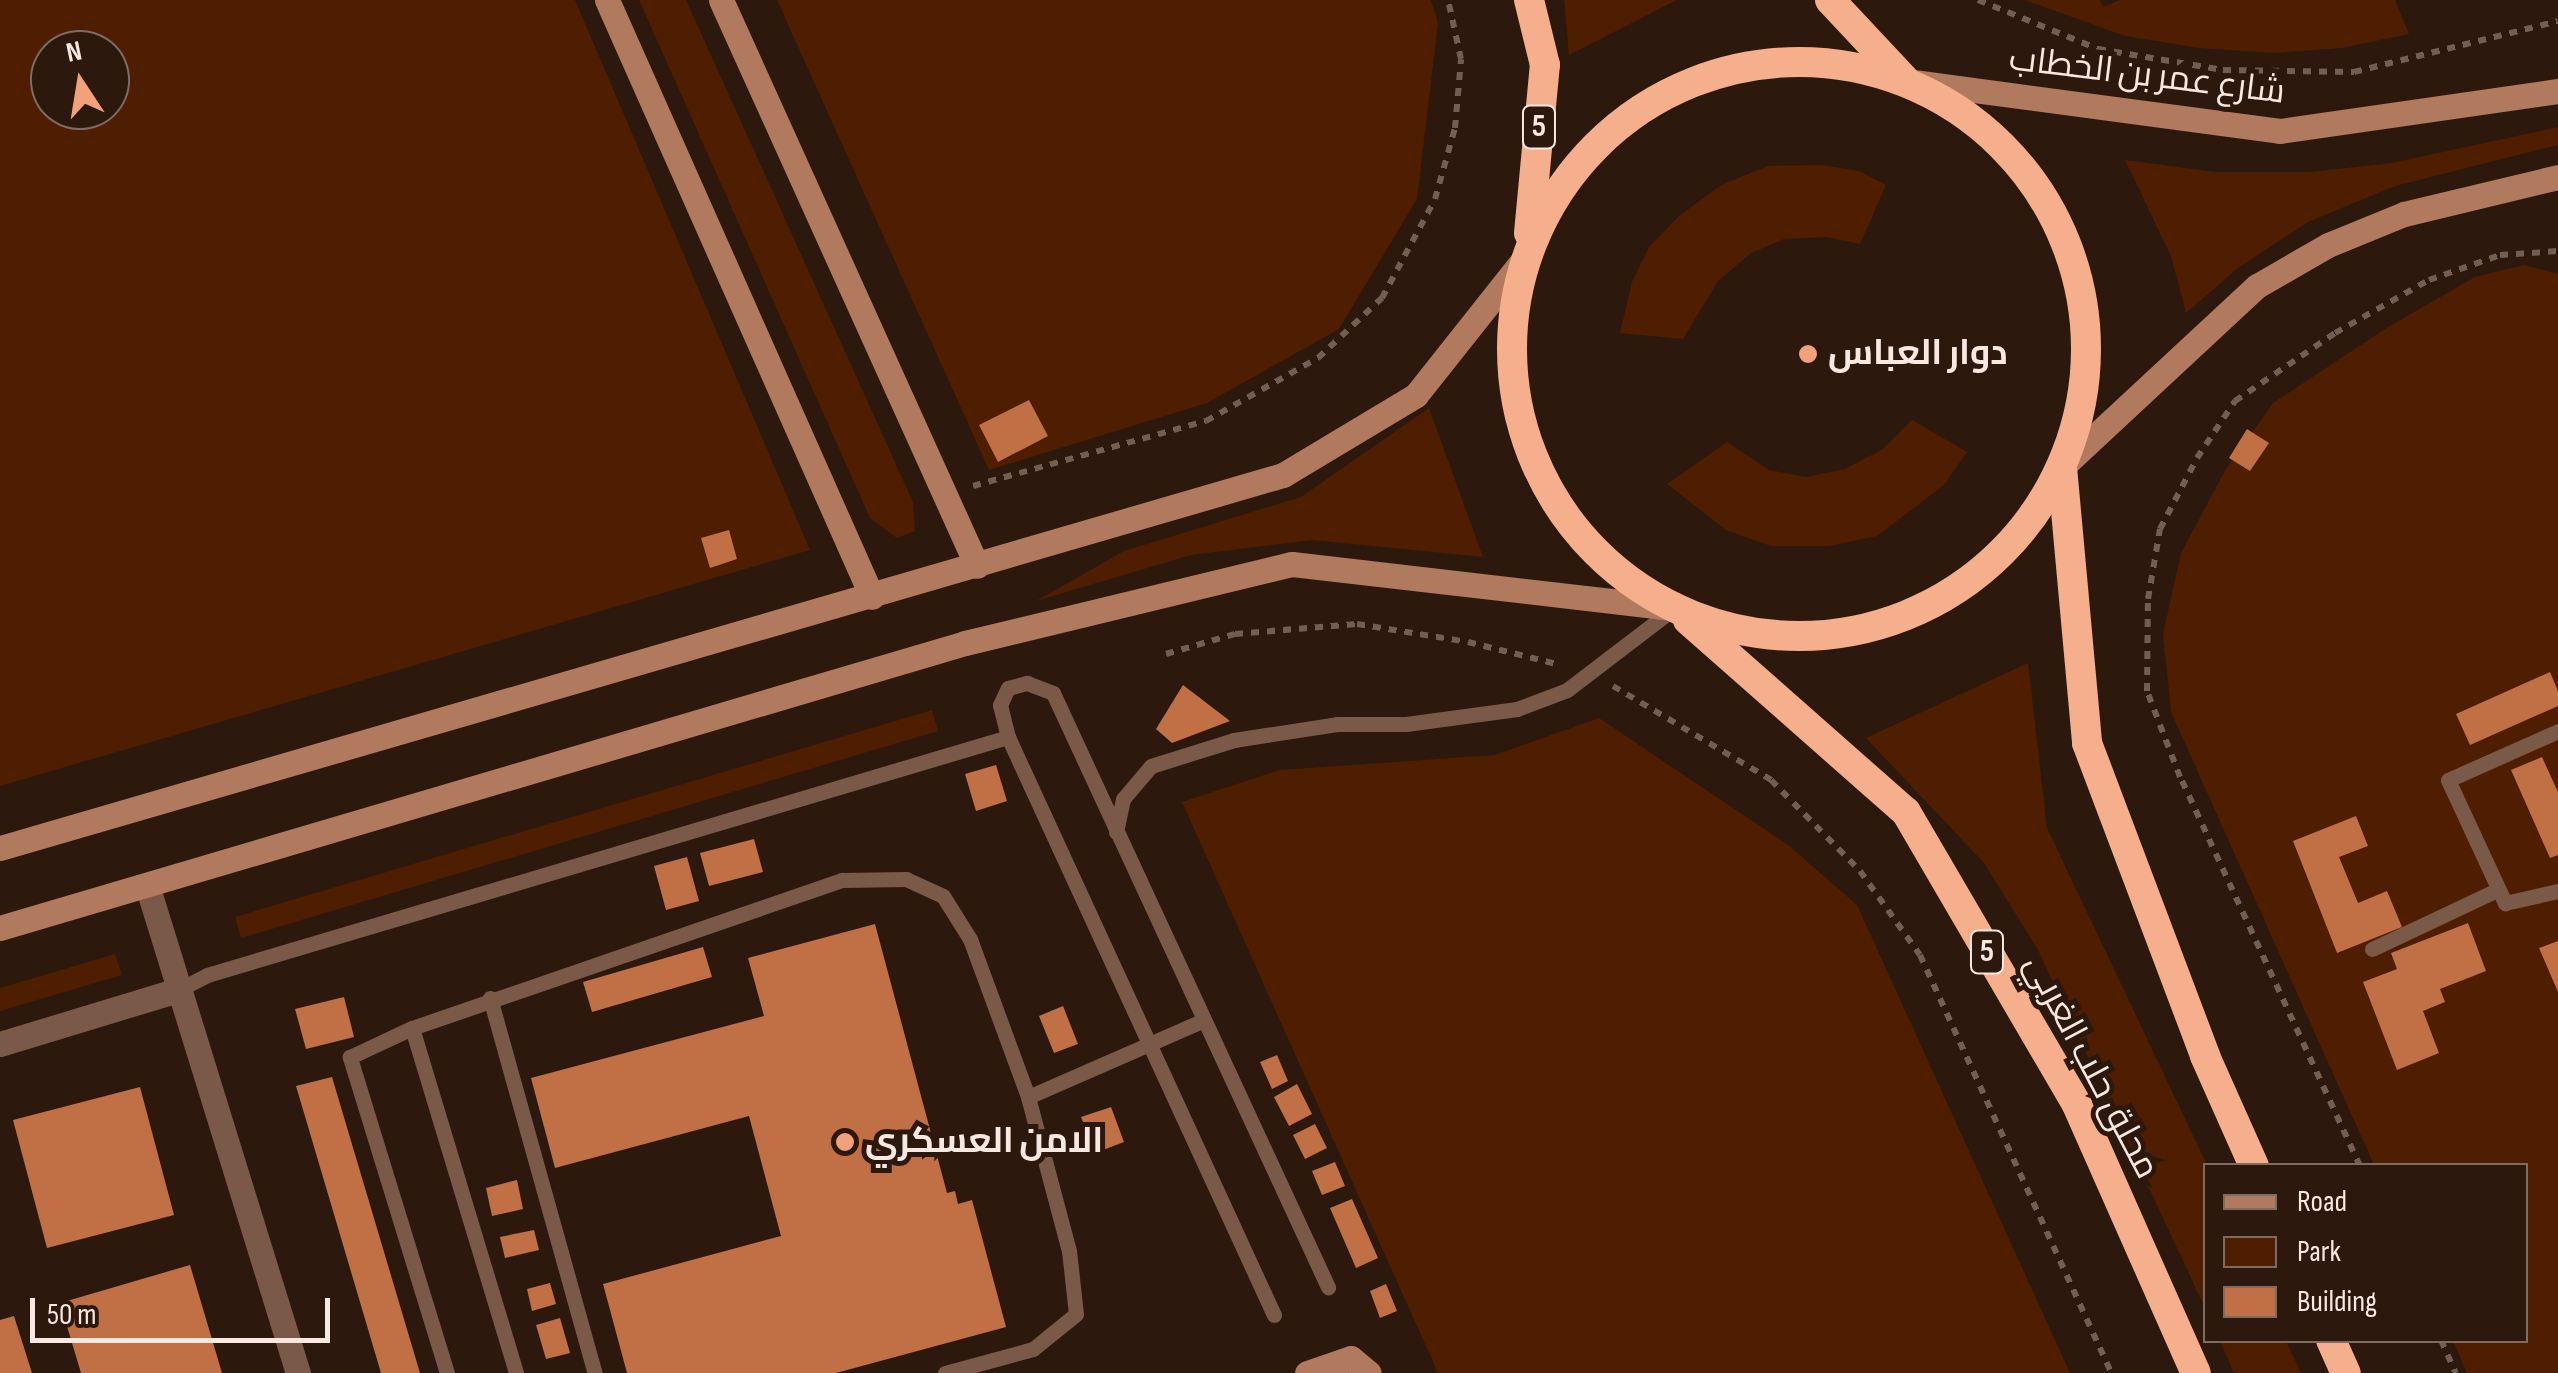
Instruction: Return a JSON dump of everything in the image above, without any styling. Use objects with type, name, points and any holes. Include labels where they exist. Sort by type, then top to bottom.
[{"type":"highway","name":"5","points":[[1526,256],[1545,65],[1529,0]]},
{"type":"highway","points":[[1830,0],[1906,81]]},
{"type":"highway","points":[[1805,62],[1856,67],[1906,81],[1958,108],[2003,145],[2040,189],[2066,240],[2083,296],[2088,354],[2080,411],[2062,466],[2034,516],[1995,559],[1950,594],[1898,618],[1842,633],[1785,635],[1728,627],[1674,608],[1630,582],[1590,547],[1558,506],[1533,460],[1517,411],[1511,358],[1514,306],[1526,256],[1548,209],[1576,166],[1613,129],[1687,85],[1753,65],[1805,62]]},
{"type":"highway","points":[[2062,466],[2086,743],[2205,1056],[2253,1163]]},
{"type":"highway","name":"محلق حلب الغربي","points":[[1674,608],[1906,812],[2077,1105],[2196,1373]]},
{"type":"highway","points":[[2333,1343],[2346,1373]]},
{"type":"main road","points":[[607,0],[872,597]]},
{"type":"main road","points":[[721,0],[977,566]]},
{"type":"main road","name":"شارع عمر بن الخطاب","points":[[1906,81],[2280,131],[2558,91]]},
{"type":"main road","points":[[2062,466],[2271,278],[2328,244],[2404,214],[2558,177]]},
{"type":"main road","points":[[0,848],[1282,475],[1416,395],[1526,256]]},
{"type":"main road","points":[[0,928],[966,644],[1292,564],[1674,608]]},
{"type":"main road","points":[[1307,1373],[1351,1358],[1369,1373]]},
{"type":"street","points":[[147,884],[298,1373]]},
{"type":"street","points":[[0,1044],[178,990]]},
{"type":"lane","points":[[1116,832],[1123,799],[1151,766],[1234,740],[1320,726],[1406,724],[1517,708],[1567,690],[1674,608]]},
{"type":"lane","points":[[1274,1315],[1008,737],[1000,704],[1008,688],[1026,683],[1053,693],[1328,1287]]},
{"type":"lane","points":[[2558,731],[2448,780],[2505,903],[2558,891]]},
{"type":"lane","points":[[178,990],[207,975],[1008,737]]},
{"type":"lane","points":[[447,1373],[350,1057],[490,998],[842,880],[906,879],[943,896],[970,939],[1028,1097],[1069,1252],[1076,1314],[1033,1349],[945,1373]]},
{"type":"lane","points":[[2372,949],[2498,888]]},
{"type":"lane","points":[[490,998],[595,1373]]},
{"type":"lane","points":[[1028,1097],[1148,1048],[1202,1021]]},
{"type":"lane","points":[[412,1028],[516,1373]]},
{"type":"path","points":[[945,494],[1206,421],[1318,358],[1382,298],[1436,199],[1455,128],[1461,59],[1448,0]]},
{"type":"path","points":[[1978,0],[2098,49],[2223,70],[2354,72],[2558,21]]},
{"type":"path","points":[[2359,1163],[2180,777],[2148,690],[2148,599],[2160,529],[2197,458],[2235,401],[2335,333],[2428,280],[2500,256],[2558,251]]},
{"type":"path","points":[[1166,654],[1235,634],[1356,624],[1468,642],[1590,672],[1771,780],[1860,871],[1920,955],[2111,1373]]},
{"type":"path","points":[[2442,1343],[2456,1373]]},
{"type":"green space","points":[[0,0],[575,0],[810,550],[0,786]]},
{"type":"green space","points":[[639,0],[686,0],[913,502],[915,531],[897,538],[870,518]]},
{"type":"green space","points":[[777,0],[1431,0],[1438,23],[1417,199],[1339,329],[1207,403],[989,470]]},
{"type":"green space","points":[[1564,0],[1677,0],[1569,55]]},
{"type":"green space","points":[[2025,0],[2100,0],[2103,7],[2120,0],[2395,0],[2409,34],[2342,48],[2274,53],[2199,48],[2125,36]]},
{"type":"green space","points":[[2558,127],[2558,145],[2395,186],[2308,222],[2238,268],[2186,313],[2171,256],[2125,160],[2216,172],[2310,172],[2392,163]]},
{"type":"green space","points":[[1821,165],[1859,171],[1886,185],[1860,244],[1826,237],[1784,239],[1751,253],[1718,281],[1683,339],[1620,333],[1632,282],[1649,247],[1679,216],[1721,185],[1768,166]]},
{"type":"green space","points":[[2524,265],[2558,274],[2558,1373],[2467,1373],[2454,1343],[2528,1343],[2528,1163],[2373,1163],[2171,712],[2163,634],[2181,553],[2226,469],[2273,403],[2388,327],[2475,277]]},
{"type":"green space","points":[[1429,408],[1483,557],[1312,540],[1191,555],[1036,601],[1124,551],[1301,497]]},
{"type":"green space","points":[[1912,420],[1967,452],[1944,485],[1877,536],[1829,546],[1771,546],[1726,530],[1667,484],[1727,442],[1769,470],[1806,477],[1845,469],[1883,449]]},
{"type":"green space","points":[[2028,663],[2047,828],[2206,1163],[2203,1163],[2203,1304],[2037,948],[1984,863],[1866,738]]},
{"type":"green space","points":[[932,710],[938,731],[241,938],[235,917]]},
{"type":"green space","points":[[1599,718],[1788,845],[1857,905],[2070,1373],[1438,1373],[1182,802],[1280,770],[1495,755]]},
{"type":"green space","points":[[115,954],[122,975],[0,1011],[0,988]]},
{"type":"green space","points":[[2221,1343],[2287,1343],[2301,1373],[2234,1373]]},
{"type":"building","points":[[1029,400],[1048,436],[998,462],[979,425]]},
{"type":"building","points":[[2247,429],[2269,443],[2250,471],[2229,458]]},
{"type":"building","points":[[729,530],[737,559],[710,568],[701,538]]},
{"type":"building","points":[[2550,672],[2558,691],[2558,706],[2470,745],[2456,714]]},
{"type":"building","points":[[1183,685],[1230,721],[1172,743],[1156,729]]},
{"type":"building","points":[[2542,757],[2558,792],[2558,855],[2550,858],[2511,770]]},
{"type":"building","points":[[996,765],[1007,801],[976,811],[965,774]]},
{"type":"building","points":[[2356,816],[2368,846],[2339,857],[2358,903],[2387,891],[2402,927],[2337,953],[2293,841]]},
{"type":"building","points":[[754,839],[763,872],[709,886],[700,853]]},
{"type":"building","points":[[687,857],[699,901],[666,910],[654,866]]},
{"type":"building","points":[[2468,923],[2486,971],[2440,989],[2445,1002],[2423,1011],[2439,1053],[2397,1070],[2363,982],[2397,969],[2391,953]]},
{"type":"building","name":"الامن العسكري","points":[[875,924],[947,1193],[955,1191],[958,1204],[972,1200],[1006,1327],[836,1373],[627,1373],[603,1284],[781,1236],[749,1116],[555,1168],[531,1078],[764,1016],[748,958]]},
{"type":"building","points":[[2558,941],[2558,992],[2539,948]]},
{"type":"building","points":[[703,947],[712,977],[592,1012],[583,982]]},
{"type":"building","points":[[344,997],[354,1037],[306,1049],[295,1009]]},
{"type":"building","points":[[1063,1006],[1078,1044],[1054,1053],[1039,1016]]},
{"type":"building","points":[[1277,1055],[1288,1081],[1272,1089],[1260,1062]]},
{"type":"building","points":[[332,1077],[420,1373],[381,1373],[296,1086]]},
{"type":"building","points":[[1297,1084],[1312,1114],[1289,1126],[1274,1097]]},
{"type":"building","points":[[140,1087],[174,1215],[47,1248],[13,1120]]},
{"type":"building","points":[[1111,1107],[1124,1142],[1095,1153],[1081,1117]]},
{"type":"building","points":[[1315,1124],[1327,1148],[1305,1159],[1293,1135]]},
{"type":"building","points":[[1335,1162],[1345,1186],[1322,1195],[1312,1171]]},
{"type":"building","points":[[517,1180],[523,1209],[492,1216],[486,1188]]},
{"type":"building","points":[[1352,1199],[1378,1258],[1356,1268],[1330,1208]]},
{"type":"building","points":[[534,1230],[539,1250],[505,1258],[500,1237]]},
{"type":"building","points":[[190,1265],[222,1373],[81,1373],[60,1303]]},
{"type":"building","points":[[550,1283],[556,1304],[532,1311],[527,1289]]},
{"type":"building","points":[[1386,1284],[1397,1311],[1380,1318],[1370,1291]]},
{"type":"building","points":[[14,1316],[32,1373],[0,1373],[0,1320]]},
{"type":"building","points":[[560,1318],[570,1353],[546,1359],[536,1325]]},
{"type":"place","name":"دوار العباس","points":[[1808,354]]},
{"type":"place","name":"الامن العسكري","points":[[845,1142]]}]
